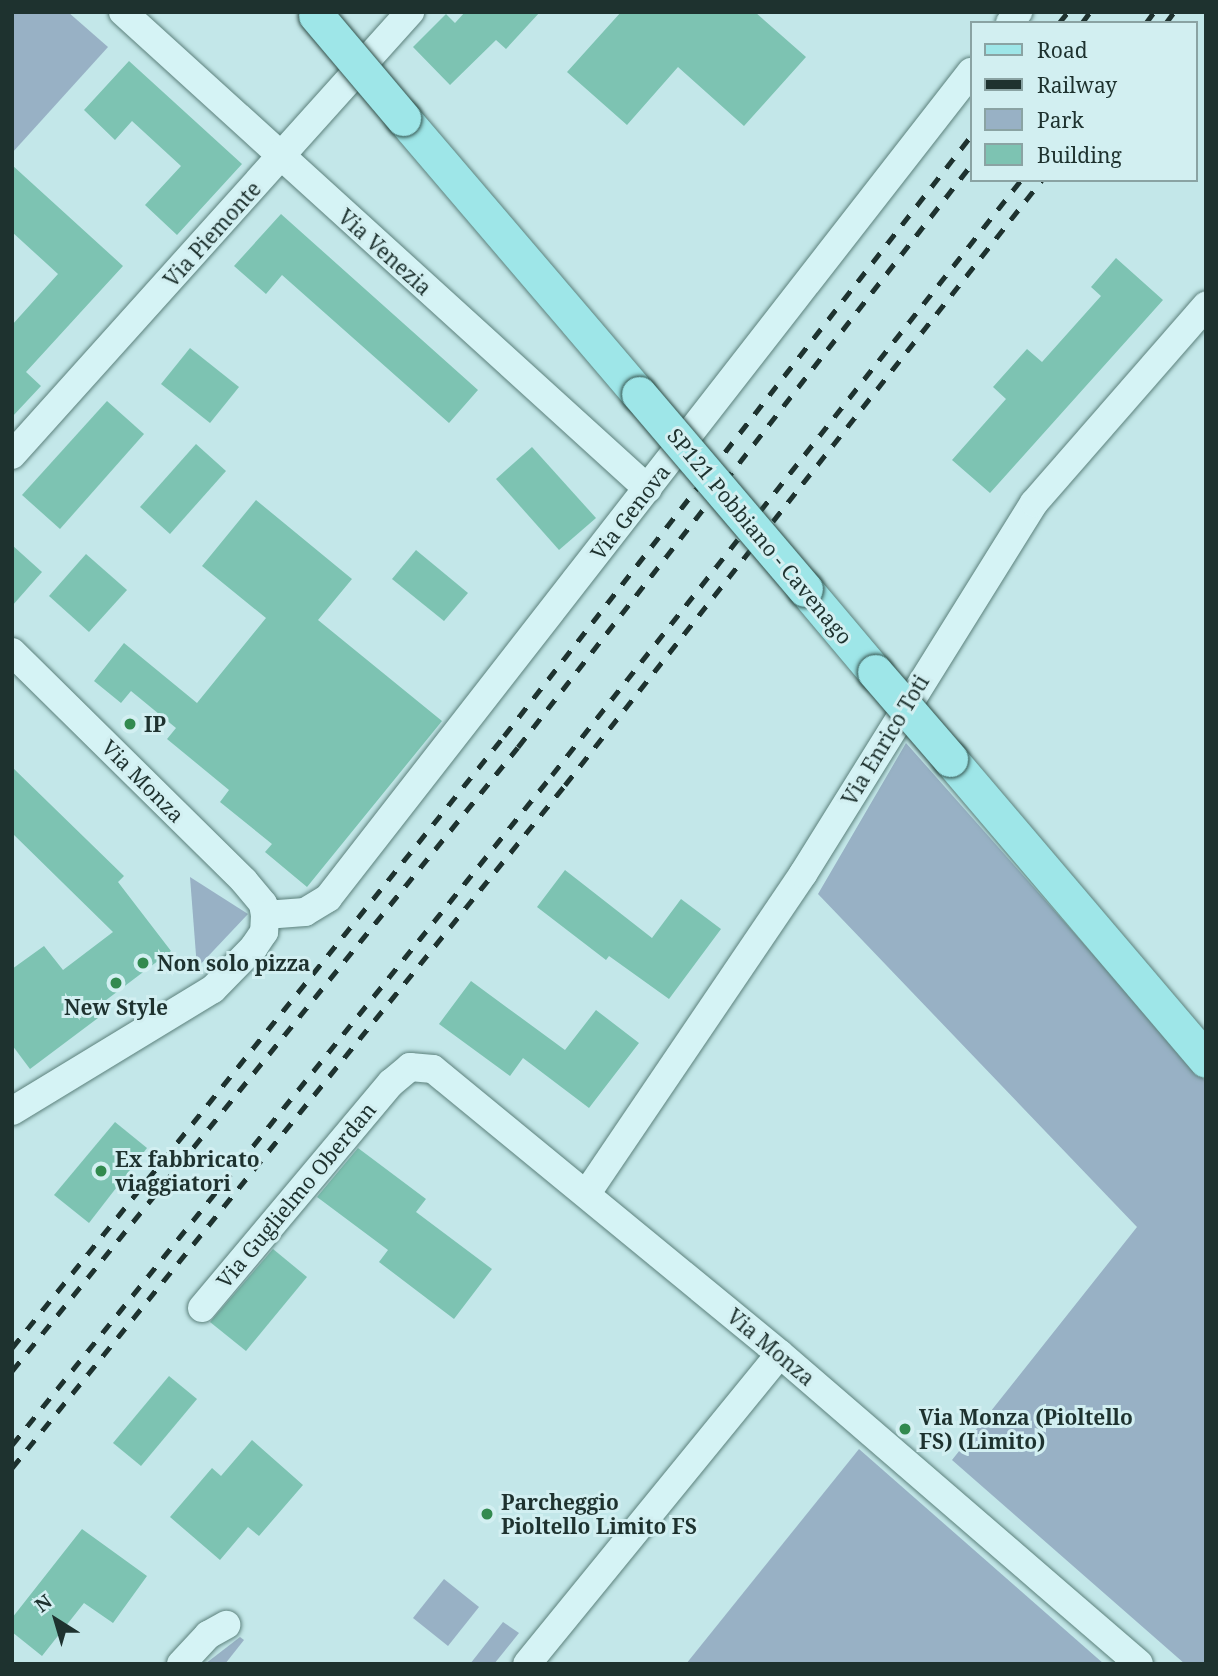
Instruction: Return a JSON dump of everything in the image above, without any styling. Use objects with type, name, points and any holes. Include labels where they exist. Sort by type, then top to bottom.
[{"type":"main road","name":"SP121 Pobbiano - Cavenago","points":[[315,14],[1206,1060]]},
{"type":"street","name":"Via Venezia","points":[[123,12],[281,159],[648,489]]},
{"type":"street","name":"Via Piemonte","points":[[12,455],[281,159],[410,12]]},
{"type":"street","name":"Via Genova","points":[[265,915],[306,912],[328,898],[970,73]]},
{"type":"street","name":"Via Enrico Toti","points":[[587,1193],[803,874],[1026,514],[1206,306]]},
{"type":"street","name":"Via Monza","points":[[12,652],[244,881],[263,904],[265,915]]},
{"type":"street","points":[[12,1111],[213,989],[254,947],[264,932],[265,915]]},
{"type":"street","name":"Via Monza","points":[[391,1083],[410,1067],[433,1069],[780,1354],[1139,1664]]},
{"type":"street","name":"Via Guglielmo Oberdan","points":[[202,1308],[391,1083]]},
{"type":"street","points":[[527,1664],[780,1354]]},
{"type":"street","points":[[181,1664],[208,1635],[226,1625]]},
{"type":"green space","points":[[12,12],[68,12],[108,47],[12,153]]},
{"type":"green space","points":[[906,743],[1206,1082],[1206,1664],[1185,1664],[952,1460],[1137,1227],[818,894]]},
{"type":"green space","points":[[190,877],[248,914],[197,968]]},
{"type":"green space","points":[[859,1449],[1104,1664],[686,1664]]},
{"type":"green space","points":[[444,1579],[479,1607],[448,1646],[413,1618]]},
{"type":"green space","points":[[503,1622],[519,1633],[494,1664],[470,1664]]},
{"type":"green space","points":[[240,1637],[244,1640],[225,1664],[205,1664]]},
{"type":"building","points":[[465,12],[540,12],[506,49],[496,40],[450,85],[413,47],[446,14],[455,23]]},
{"type":"building","points":[[621,12],[755,12],[806,57],[744,126],[678,67],[627,125],[567,72]]},
{"type":"building","points":[[129,61],[242,164],[177,235],[145,205],[181,166],[132,121],[115,140],[84,110]]},
{"type":"building","points":[[12,165],[123,266],[26,372],[41,386],[12,417],[12,325],[58,274],[12,232]]},
{"type":"building","points":[[281,214],[478,390],[449,423],[282,275],[266,294],[234,266]]},
{"type":"building","points":[[1116,258],[1163,300],[990,493],[952,460],[1006,399],[993,387],[1027,349],[1042,362],[1101,296],[1091,287]]},
{"type":"building","points":[[190,348],[239,387],[210,423],[161,384]]},
{"type":"building","points":[[107,401],[144,434],[60,529],[22,495]]},
{"type":"building","points":[[196,444],[226,471],[170,534],[140,507]]},
{"type":"building","points":[[532,447],[596,518],[559,550],[496,479]]},
{"type":"building","points":[[256,500],[352,579],[318,620],[442,721],[307,887],[265,852],[272,844],[220,802],[229,790],[167,739],[176,728],[131,691],[121,703],[94,681],[124,643],[197,703],[266,618],[202,566]]},
{"type":"building","points":[[12,545],[42,572],[12,606]]},
{"type":"building","points":[[416,550],[468,593],[444,621],[392,579]]},
{"type":"building","points":[[86,554],[127,590],[89,632],[49,596]]},
{"type":"building","points":[[12,767],[124,876],[118,882],[171,951],[93,1010],[98,1018],[30,1069],[12,1045],[12,969],[44,946],[63,970],[113,932],[12,833]]},
{"type":"building","points":[[565,870],[652,938],[681,899],[721,929],[669,999],[609,956],[606,960],[537,907]]},
{"type":"building","points":[[471,981],[565,1050],[596,1010],[639,1043],[589,1108],[523,1058],[510,1076],[439,1024]]},
{"type":"building","name":"Ex fabbricato viaggiatori","points":[[115,1122],[147,1148],[89,1223],[54,1195]]},
{"type":"building","points":[[358,1148],[426,1199],[416,1212],[492,1269],[454,1319],[379,1262],[388,1250],[317,1197]]},
{"type":"building","points":[[273,1249],[307,1277],[246,1351],[210,1322]]},
{"type":"building","points":[[169,1376],[197,1399],[141,1466],[113,1443]]},
{"type":"building","points":[[252,1440],[303,1485],[259,1536],[248,1527],[220,1560],[170,1517],[212,1468],[221,1476]]},
{"type":"building","points":[[82,1529],[147,1576],[113,1623],[84,1603],[42,1656],[12,1632],[12,1618]]},
{"type":"railway","points":[[1061,21],[1068,12]]},
{"type":"railway","points":[[1083,21],[1090,12]]},
{"type":"railway","points":[[1147,21],[1154,12]]},
{"type":"railway","points":[[1167,21],[1174,12]]},
{"type":"railway","points":[[12,1348],[504,736],[970,137]]},
{"type":"railway","points":[[12,1371],[518,747],[970,166]]},
{"type":"railway","points":[[12,1445],[552,775],[1019,182]]},
{"type":"railway","points":[[12,1468],[565,785],[1040,182]]},
{"type":"place","name":"IP","points":[[130,724]]},
{"type":"place","name":"Non solo pizza","points":[[143,963]]},
{"type":"place","name":"New Style","points":[[116,983]]},
{"type":"place","name":"Ex fabbricato viaggiatori","points":[[101,1171]]},
{"type":"place","name":"Via Monza (Pioltello FS) (Limito)","points":[[905,1429]]},
{"type":"place","name":"Parcheggio Pioltello Limito FS","points":[[487,1514]]}]
